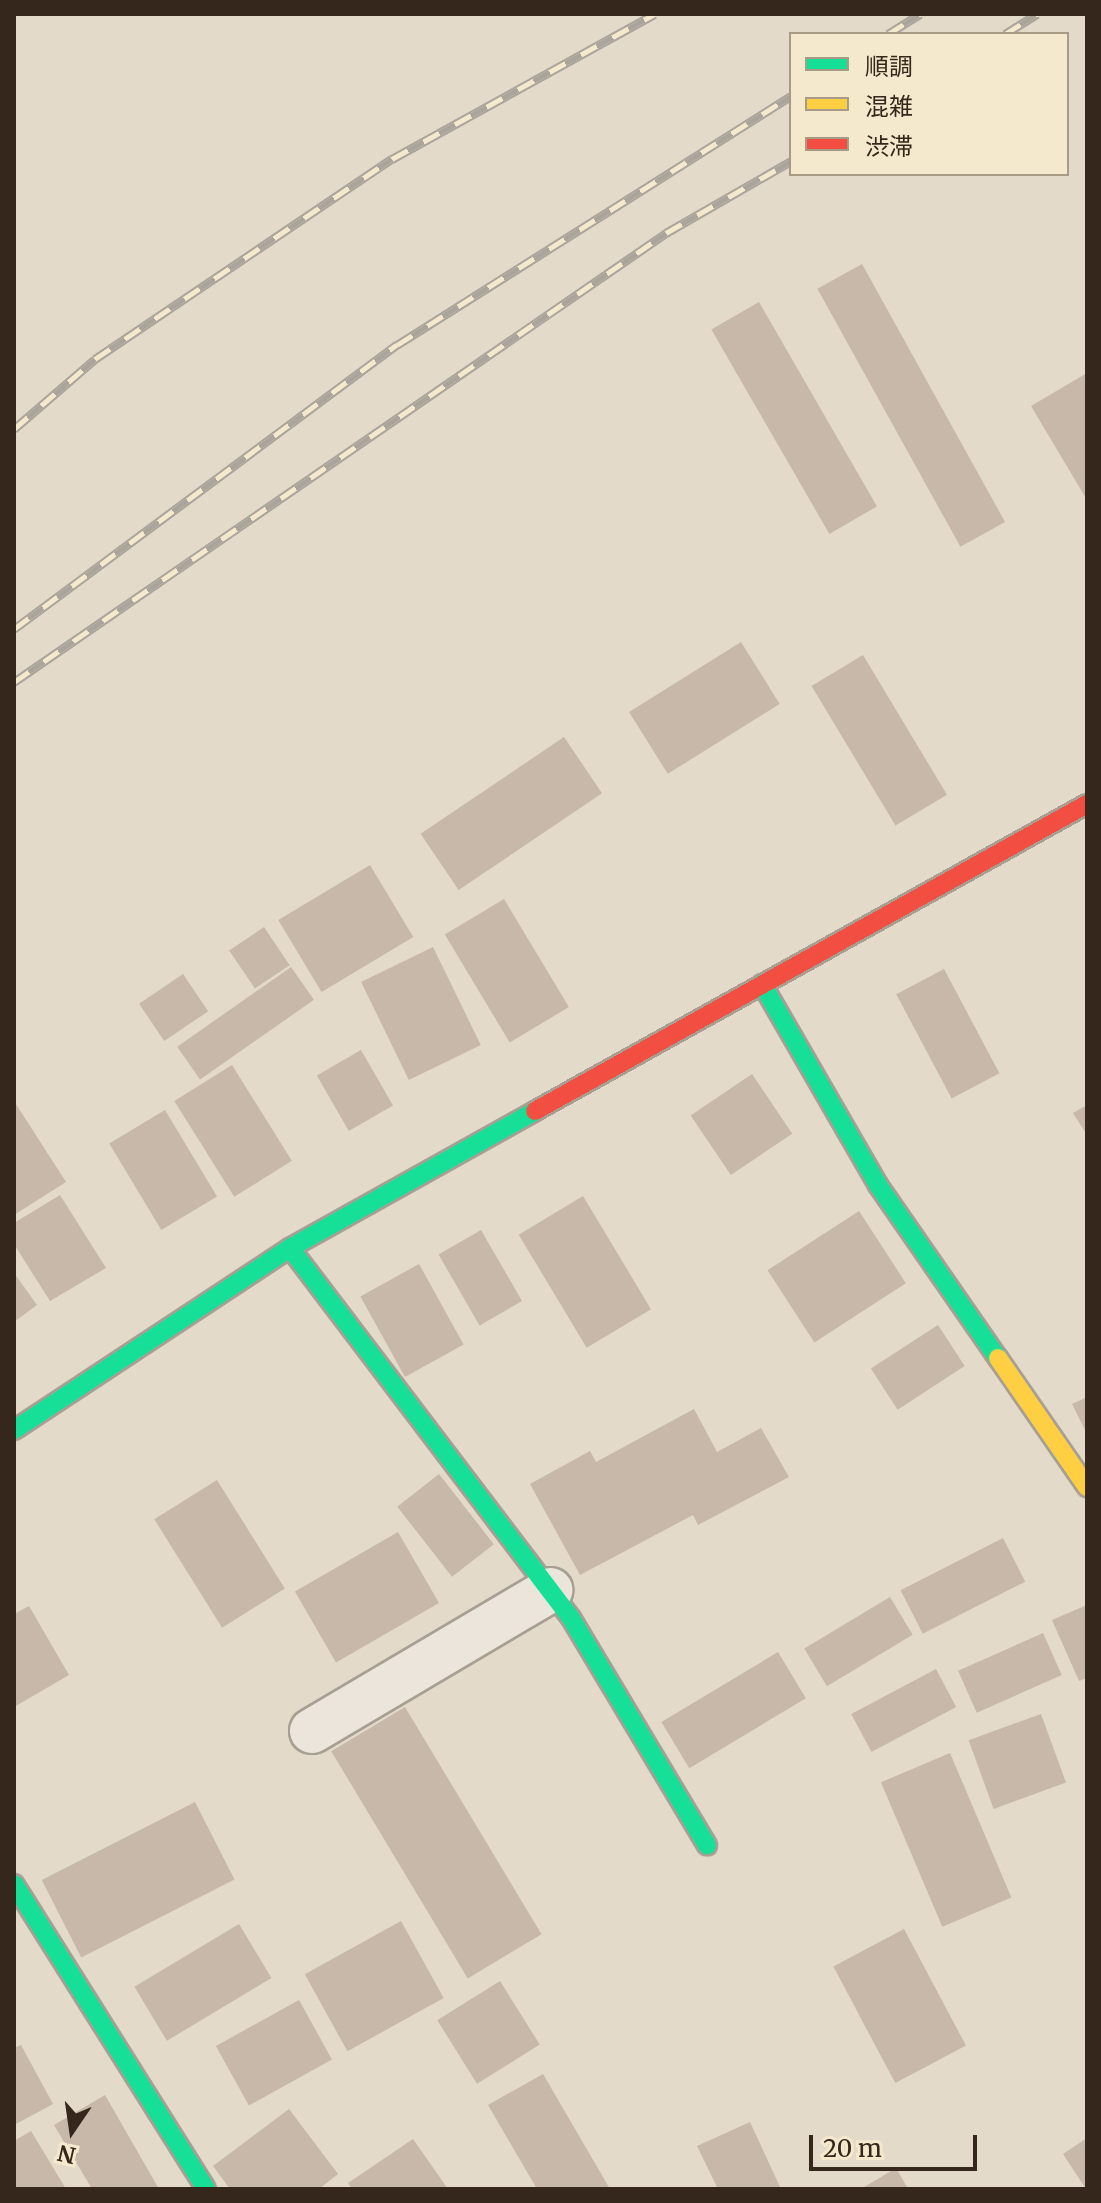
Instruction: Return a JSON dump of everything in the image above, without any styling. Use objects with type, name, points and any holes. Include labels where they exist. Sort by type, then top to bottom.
[{"type":"street","points":[[14,1430],[290,1248],[1087,804]]},
{"type":"street","points":[[762,984],[878,1185],[1087,1487]]},
{"type":"street","points":[[290,1248],[550,1590],[707,1845]]},
{"type":"street","points":[[312,1731],[550,1590]]},
{"type":"street","points":[[14,1884],[206,2189]]},
{"type":"building","points":[[862,264],[1005,522],[960,547],[817,289]]},
{"type":"building","points":[[759,302],[877,506],[829,534],[711,330]]},
{"type":"building","points":[[1087,373],[1087,500],[1031,406]]},
{"type":"building","points":[[741,642],[780,704],[668,774],[629,712]]},
{"type":"building","points":[[863,655],[947,795],[896,826],[812,686]]},
{"type":"building","points":[[564,737],[602,793],[459,890],[421,834]]},
{"type":"building","points":[[370,865],[413,937],[322,992],[278,920]]},
{"type":"building","points":[[504,899],[569,1007],[510,1043],[445,935]]},
{"type":"building","points":[[264,927],[290,965],[255,989],[229,950]]},
{"type":"building","points":[[433,947],[481,1045],[409,1080],[361,982]]},
{"type":"building","points":[[291,967],[314,1000],[200,1079],[177,1047]]},
{"type":"building","points":[[944,969],[999,1073],[952,1099],[896,994]]},
{"type":"building","points":[[183,974],[208,1011],[164,1041],[139,1004]]},
{"type":"building","points":[[361,1050],[393,1105],[349,1131],[317,1076]]},
{"type":"building","points":[[232,1065],[292,1161],[234,1197],[174,1101]]},
{"type":"building","points":[[752,1074],[792,1134],[731,1175],[691,1115]]},
{"type":"building","points":[[14,1101],[66,1182],[14,1215]]},
{"type":"building","points":[[1087,1105],[1087,1135],[1073,1113]]},
{"type":"building","points":[[165,1110],[217,1197],[161,1230],[109,1143]]},
{"type":"building","points":[[60,1195],[106,1268],[50,1301],[14,1244],[14,1223]]},
{"type":"building","points":[[583,1196],[651,1309],[587,1348],[519,1235]]},
{"type":"building","points":[[859,1211],[906,1283],[814,1342],[768,1270]]},
{"type":"building","points":[[481,1230],[522,1301],[480,1326],[439,1254]]},
{"type":"building","points":[[419,1264],[464,1344],[405,1377],[360,1296]]},
{"type":"building","points":[[14,1273],[37,1305],[14,1322]]},
{"type":"building","points":[[938,1325],[965,1366],[898,1410],[871,1369]]},
{"type":"building","points":[[1087,1397],[1087,1434],[1072,1404]]},
{"type":"building","points":[[694,1409],[717,1452],[761,1428],[789,1477],[698,1525],[693,1515],[580,1575],[530,1484],[590,1451],[596,1462]]},
{"type":"building","points":[[439,1474],[494,1544],[452,1577],[397,1507]]},
{"type":"building","points":[[217,1480],[285,1589],[222,1628],[154,1519]]},
{"type":"building","points":[[398,1532],[439,1603],[336,1663],[295,1592]]},
{"type":"building","points":[[1003,1538],[1025,1582],[923,1634],[901,1590]]},
{"type":"building","points":[[890,1597],[913,1635],[827,1686],[804,1649]]},
{"type":"building","points":[[1087,1605],[1087,1678],[1079,1681],[1052,1620]]},
{"type":"building","points":[[29,1606],[69,1675],[14,1707],[14,1614]]},
{"type":"building","points":[[1043,1633],[1062,1675],[977,1713],[958,1671]]},
{"type":"building","points":[[778,1652],[806,1698],[689,1768],[661,1722]]},
{"type":"building","points":[[936,1669],[956,1707],[871,1752],[851,1714]]},
{"type":"building","points":[[405,1707],[541,1934],[468,1978],[331,1751]]},
{"type":"building","points":[[1041,1714],[1066,1783],[994,1809],[969,1740]]},
{"type":"building","points":[[950,1753],[1011,1898],[942,1927],[881,1782]]},
{"type":"building","points":[[195,1802],[234,1880],[81,1958],[42,1880]]},
{"type":"building","points":[[401,1921],[444,1998],[347,2051],[305,1974]]},
{"type":"building","points":[[239,1924],[271,1978],[167,2041],[134,1987]]},
{"type":"building","points":[[904,1929],[966,2046],[895,2083],[833,1967]]},
{"type":"building","points":[[500,1981],[540,2045],[477,2084],[437,2020]]},
{"type":"building","points":[[299,2000],[332,2059],[249,2106],[216,2046]]},
{"type":"building","points":[[21,2045],[53,2104],[14,2125],[14,2048]]},
{"type":"building","points":[[543,2074],[610,2189],[537,2189],[488,2105]]},
{"type":"building","points":[[105,2095],[159,2189],[92,2189],[54,2125]]},
{"type":"building","points":[[289,2109],[338,2174],[319,2189],[230,2189],[213,2166]]},
{"type":"building","points":[[750,2122],[781,2189],[718,2189],[697,2146]]},
{"type":"building","points":[[31,2131],[66,2189],[14,2189],[14,2141]]},
{"type":"building","points":[[1087,2138],[1087,2189],[1086,2189],[1063,2154]]},
{"type":"building","points":[[413,2139],[448,2189],[352,2189],[348,2183]]},
{"type":"building","points":[[896,2168],[908,2189],[861,2189]]},
{"type":"railway","points":[[14,429],[95,359],[392,159],[655,14]]},
{"type":"railway","points":[[891,32],[920,14]]},
{"type":"railway","points":[[1008,32],[1037,14]]},
{"type":"railway","points":[[14,629],[397,345],[789,97]]},
{"type":"railway","points":[[14,682],[666,233],[789,162]]},
{"type":"traffic: fast","points":[[762,984],[878,1185],[998,1358]]},
{"type":"traffic: fast","points":[[14,1430],[290,1248],[535,1111]]},
{"type":"traffic: fast","points":[[290,1248],[571,1618],[707,1845]]},
{"type":"traffic: fast","points":[[14,1884],[206,2189]]},
{"type":"traffic: slow","points":[[998,1358],[1087,1487]]},
{"type":"traffic: jam","points":[[535,1111],[1087,804]]}]
